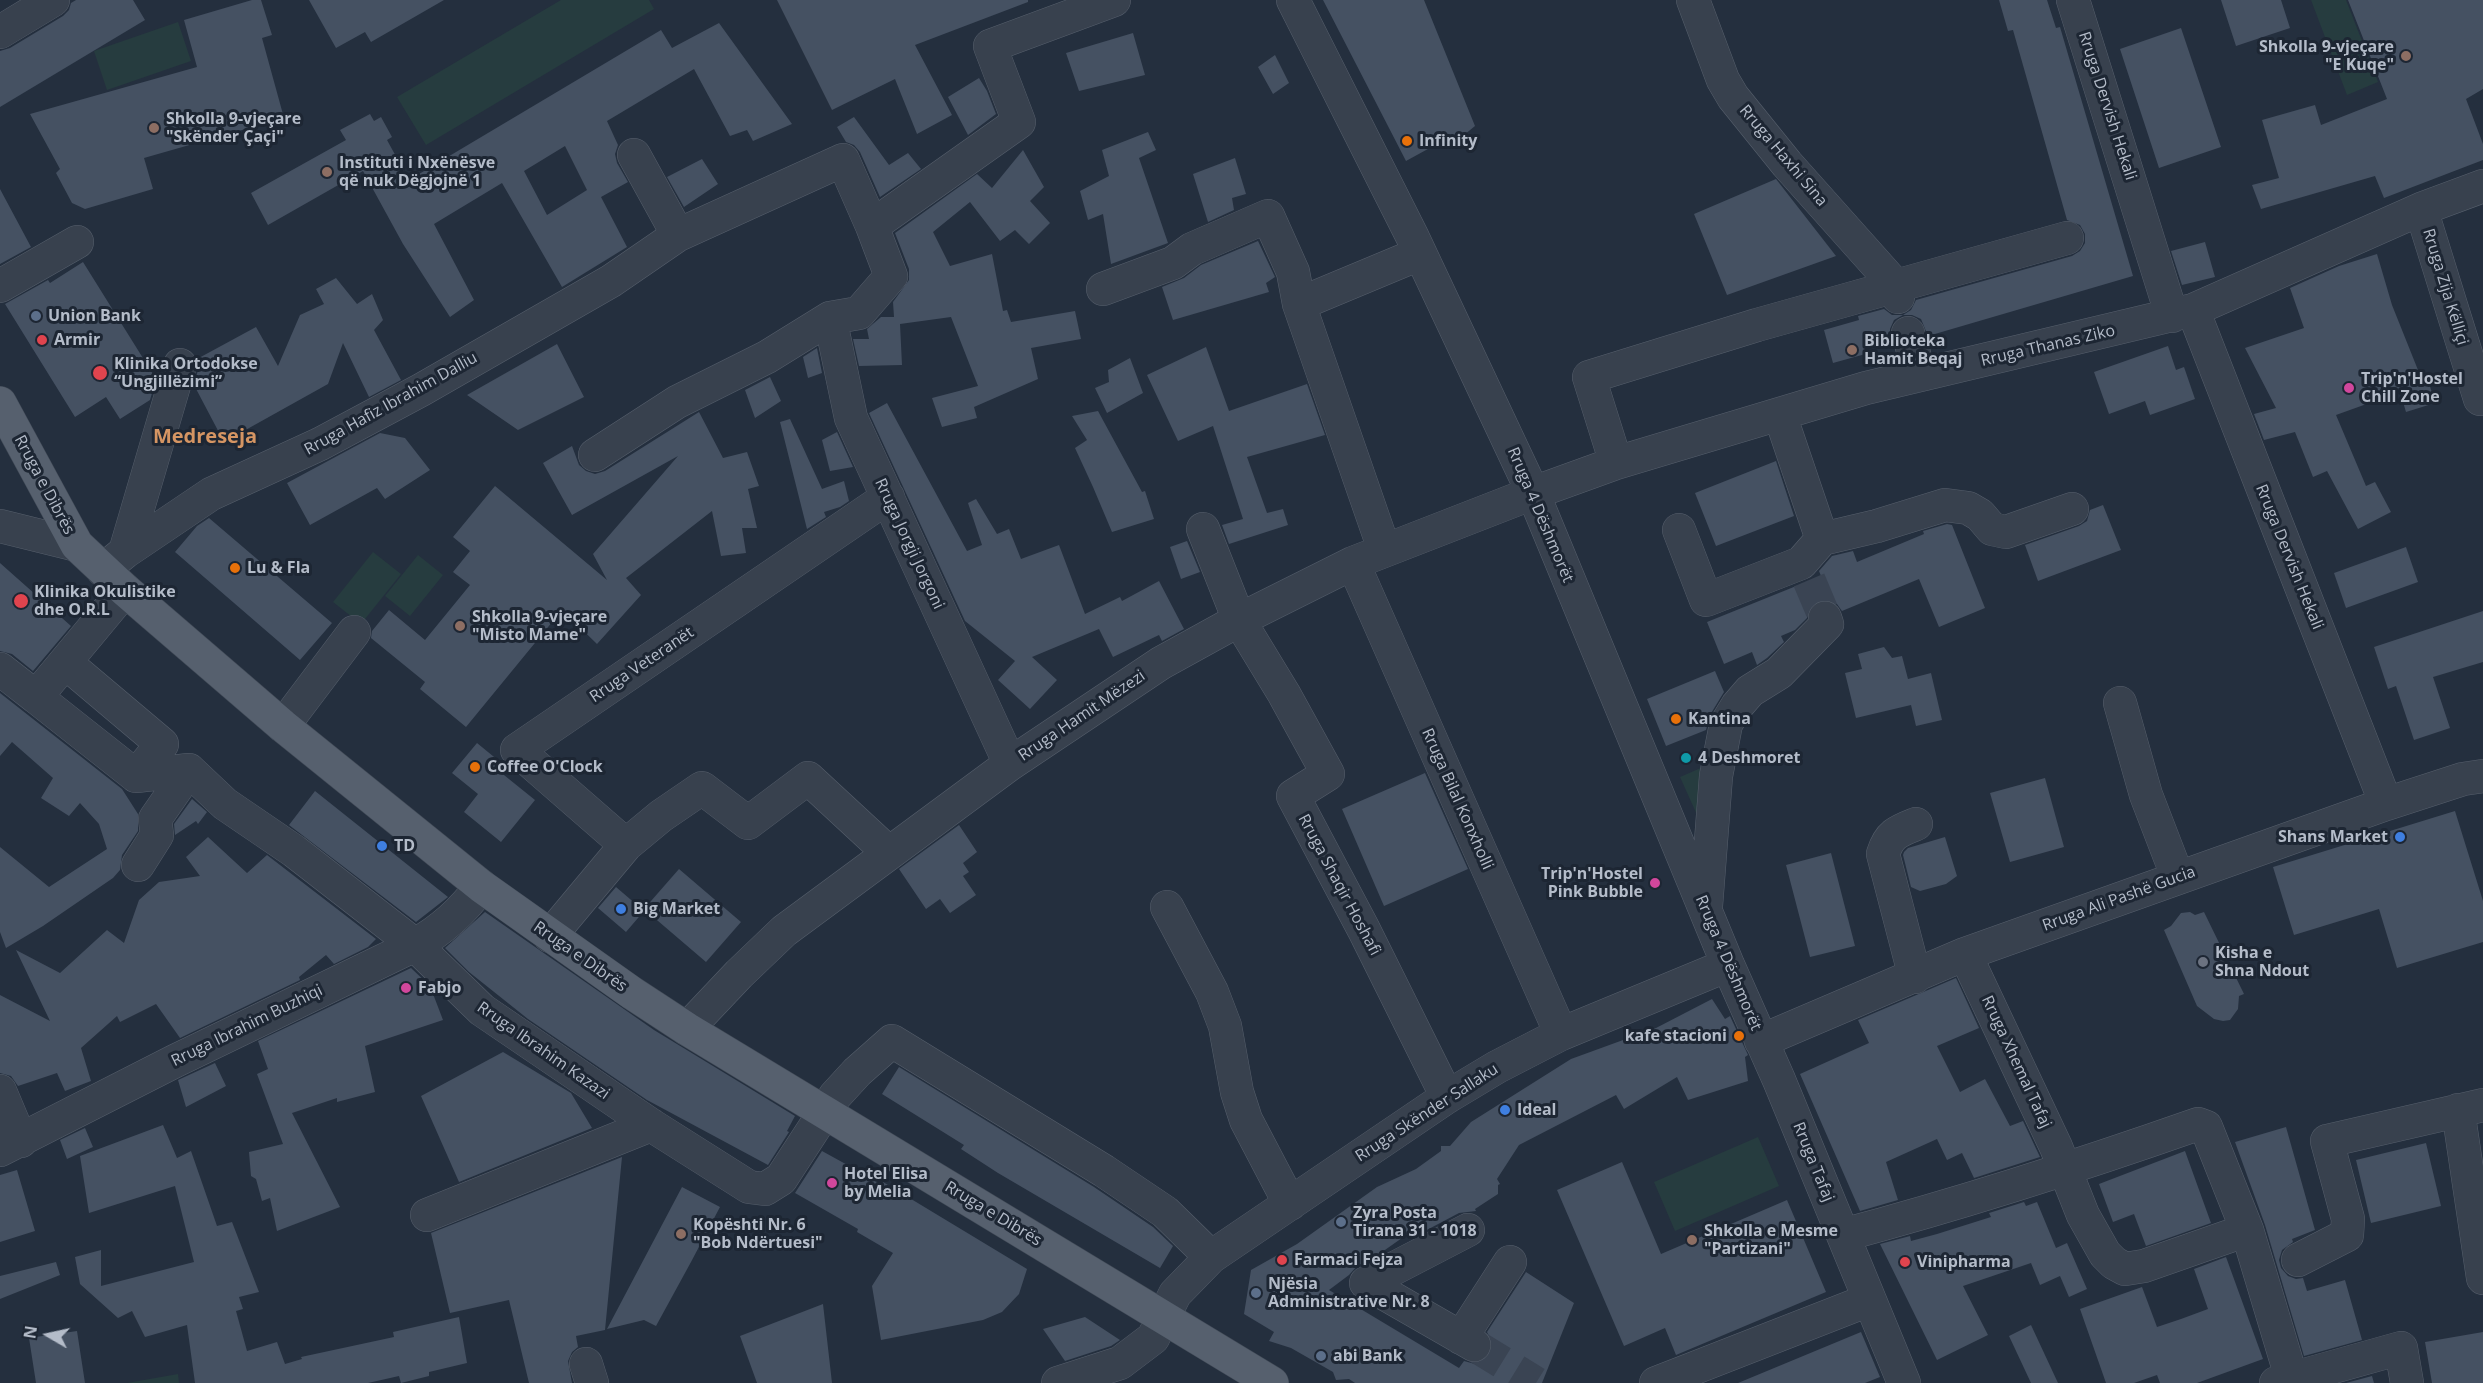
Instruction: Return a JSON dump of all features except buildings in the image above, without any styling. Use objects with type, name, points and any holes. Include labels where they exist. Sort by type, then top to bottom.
[{"type":"main road","name":"Rruga e Dibrës","points":[[0,403],[76,545],[118,570],[283,726],[481,886],[687,1029],[1272,1383]]},
{"type":"street","points":[[0,32],[53,0]]},
{"type":"street","points":[[595,455],[658,412],[767,357],[830,318],[859,313],[891,276],[872,226],[1019,122],[990,46],[1114,0]]},
{"type":"street","name":"Rruga 4 Dëshmorët","points":[[1293,0],[1419,254],[1533,493],[1761,1041]]},
{"type":"street","name":"Rruga Haxhi Sina","points":[[1693,0],[1723,80],[1733,97],[1896,291]]},
{"type":"street","name":"Rruga Dervish Hekali","points":[[2073,0],[2182,313],[2386,804]]},
{"type":"street","points":[[634,155],[678,235]]},
{"type":"street","name":"Rruga Hafiz Ibrahim Dalliu","points":[[118,570],[211,494],[320,444],[421,390],[611,281],[678,235],[843,160],[872,226]]},
{"type":"street","name":"Rruga Thanas Ziko","points":[[1533,493],[1616,463],[1866,388],[2182,313],[2421,209],[2483,186]]},
{"type":"street","name":"Rruga Zija Këlliçi","points":[[2421,209],[2480,399]]},
{"type":"street","points":[[1103,289],[1173,263],[1192,249],[1268,216],[1293,272],[1299,304],[1384,549]]},
{"type":"street","points":[[1616,463],[1589,377],[1896,291],[2067,238]]},
{"type":"street","points":[[0,286],[77,242]]},
{"type":"street","points":[[1299,304],[1419,254]]},
{"type":"street","name":"Rruga Jorgji Jorgoni","points":[[830,318],[851,418],[1010,764]]},
{"type":"street","points":[[1908,333],[1920,375]]},
{"type":"street","points":[[36,697],[66,663],[118,570],[180,365]]},
{"type":"street","points":[[1679,530],[1707,600],[1805,572],[1822,539],[1780,415]]},
{"type":"street","name":"Rruga Hamit Mëzezi","points":[[687,1029],[731,981],[784,932],[1010,764],[1161,663],[1239,620],[1353,563],[1384,549],[1533,493]]},
{"type":"street","name":"Rruga Veteranët","points":[[626,845],[516,750],[888,497]]},
{"type":"street","points":[[1822,539],[1877,526],[1945,505],[1968,508],[1980,515],[1992,529],[2006,532],[2072,509]]},
{"type":"street","name":"Rruga Shaqir Hoshafi","points":[[1203,529],[1239,620],[1328,774],[1293,796],[1364,930],[1447,1097]]},
{"type":"street","points":[[3,532],[76,545]]},
{"type":"street","name":"Rruga Bilal Konxholli","points":[[1353,563],[1561,1035]]},
{"type":"street","points":[[1705,910],[1716,776],[1726,723],[1750,692],[1779,673],[1827,624],[1825,618]]},
{"type":"street","points":[[283,726],[354,632]]},
{"type":"street","points":[[66,663],[162,744],[136,776]]},
{"type":"street","points":[[2,676],[36,697],[136,776],[189,770]]},
{"type":"street","points":[[2120,703],[2146,795],[2178,878]]},
{"type":"street","points":[[138,865],[157,835],[155,819],[189,770]]},
{"type":"street","name":"Rruga Ibrahim Kazazi","points":[[189,770],[225,804],[294,851],[415,945],[483,1010],[651,1125],[749,1187],[765,1189],[781,1179],[823,1113],[857,1072],[892,1041],[1104,1171],[1165,1212],[1211,1257]]},
{"type":"street","name":"Rruga Ali Pashë Gucia","points":[[1761,1041],[1965,954],[2386,804],[2463,779],[2483,776]]},
{"type":"street","points":[[550,936],[626,845],[660,816],[702,788],[748,823],[808,778],[889,853]]},
{"type":"street","points":[[1915,977],[1883,854],[1886,842],[1893,833],[1916,824]]},
{"type":"street","name":"Rruga Ibrahim Buzhiqi","points":[[10,1145],[175,1061],[415,945],[435,934],[464,908],[481,886]]},
{"type":"street","points":[[1167,908],[1212,992],[1225,1026],[1237,1092],[1246,1120],[1290,1204]]},
{"type":"street","name":"Rruga Xhemal Tafaj","points":[[1965,954],[2084,1215],[2105,1254],[2114,1263],[2125,1269],[2144,1266],[2247,1230]]},
{"type":"street","name":"Rruga Skënder Sallaku","points":[[1058,1383],[1120,1363],[1153,1338],[1175,1294],[1211,1257],[1447,1097],[1497,1067],[1561,1035],[1728,965]]},
{"type":"street","name":"Rruga Tafaj","points":[[1761,1041],[1904,1383]]},
{"type":"street","points":[[0,1090],[10,1145]]},
{"type":"street","points":[[2277,1266],[2347,1235],[2348,1219],[2327,1141],[2470,1107],[2483,1278]]},
{"type":"street","points":[[1843,1235],[1949,1207],[2198,1124],[2203,1125],[2206,1127],[2247,1230],[2277,1266],[2287,1382],[2401,1348],[2407,1383]]},
{"type":"street","points":[[427,1215],[651,1125]]},
{"type":"street","points":[[1468,1230],[1366,1283],[1467,1341],[1510,1262]]},
{"type":"street","points":[[1656,1383],[1869,1300]]},
{"type":"green space","points":[[561,0],[649,0],[654,9],[426,145],[397,97]]},
{"type":"green space","points":[[2311,0],[2346,0],[2378,82],[2347,95]]},
{"type":"green space","points":[[178,22],[191,61],[107,90],[94,51]]},
{"type":"green space","points":[[373,552],[401,574],[361,624],[333,602]]},
{"type":"green space","points":[[418,555],[443,575],[410,616],[385,596]]},
{"type":"green space","points":[[1703,767],[1702,826],[1680,777]]},
{"type":"green space","points":[[1758,1137],[1779,1186],[1675,1231],[1654,1182]]},
{"type":"green space","points":[[178,1374],[179,1383],[127,1383]]},
{"type":"tunnel","points":[[1809,580],[1825,618]]},
{"type":"tunnel","points":[[1474,1345],[1536,1383]]},
{"type":"place","name":"Shkolla 9-vjeçare \"E Kuqe\"","points":[[2406,56]]},
{"type":"place","name":"Shkolla 9-vjeçare \"Skënder Çaçi\"","points":[[154,128]]},
{"type":"place","name":"Infinity","points":[[1407,141]]},
{"type":"place","name":"Instituti i Nxënësve që nuk Dëgjojnë 1","points":[[327,172]]},
{"type":"place","name":"Union Bank","points":[[36,316]]},
{"type":"place","name":"Armir","points":[[42,340]]},
{"type":"place","name":"Biblioteka Hamit Beqaj","points":[[1852,350]]},
{"type":"place","name":"Klinika Ortodokse “Ungjillëzimi”","points":[[100,373]]},
{"type":"place","name":"Trip'n'Hostel Chill Zone","points":[[2349,388]]},
{"type":"place","name":"Lu & Fla","points":[[235,568]]},
{"type":"place","name":"Klinika Okulistike dhe O.R.L","points":[[21,601]]},
{"type":"place","name":"Shkolla 9-vjeçare \"Misto Mame\"","points":[[460,626]]},
{"type":"place","name":"Kantina","points":[[1676,719]]},
{"type":"place","name":"4 Deshmoret","points":[[1686,758]]},
{"type":"place","name":"Coffee O'Clock","points":[[475,767]]},
{"type":"place","name":"Shans Market","points":[[2400,837]]},
{"type":"place","name":"TD","points":[[382,846]]},
{"type":"place","name":"Trip'n'Hostel Pink Bubble","points":[[1655,883]]},
{"type":"place","name":"Big Market","points":[[621,909]]},
{"type":"place","name":"Kisha e Shna Ndout","points":[[2203,962]]},
{"type":"place","name":"Fabjo","points":[[406,988]]},
{"type":"place","name":"kafe stacioni","points":[[1739,1036]]},
{"type":"place","name":"Ideal","points":[[1505,1110]]},
{"type":"place","name":"Hotel Elisa by Melia","points":[[832,1183]]},
{"type":"place","name":"Zyra Posta Tirana 31 - 1018","points":[[1341,1222]]},
{"type":"place","name":"Kopështi Nr. 6 \"Bob Ndërtuesi\"","points":[[681,1234]]},
{"type":"place","name":"Shkolla e Mesme \"Partizani\"","points":[[1692,1240]]},
{"type":"place","name":"Farmaci Fejza","points":[[1282,1260]]},
{"type":"place","name":"Vinipharma","points":[[1905,1262]]},
{"type":"place","name":"Njësia Administrative Nr. 8","points":[[1256,1293]]},
{"type":"place","name":"abi Bank","points":[[1321,1356]]},
{"type":"district","name":"Medreseja","points":[[205,437]]}]
